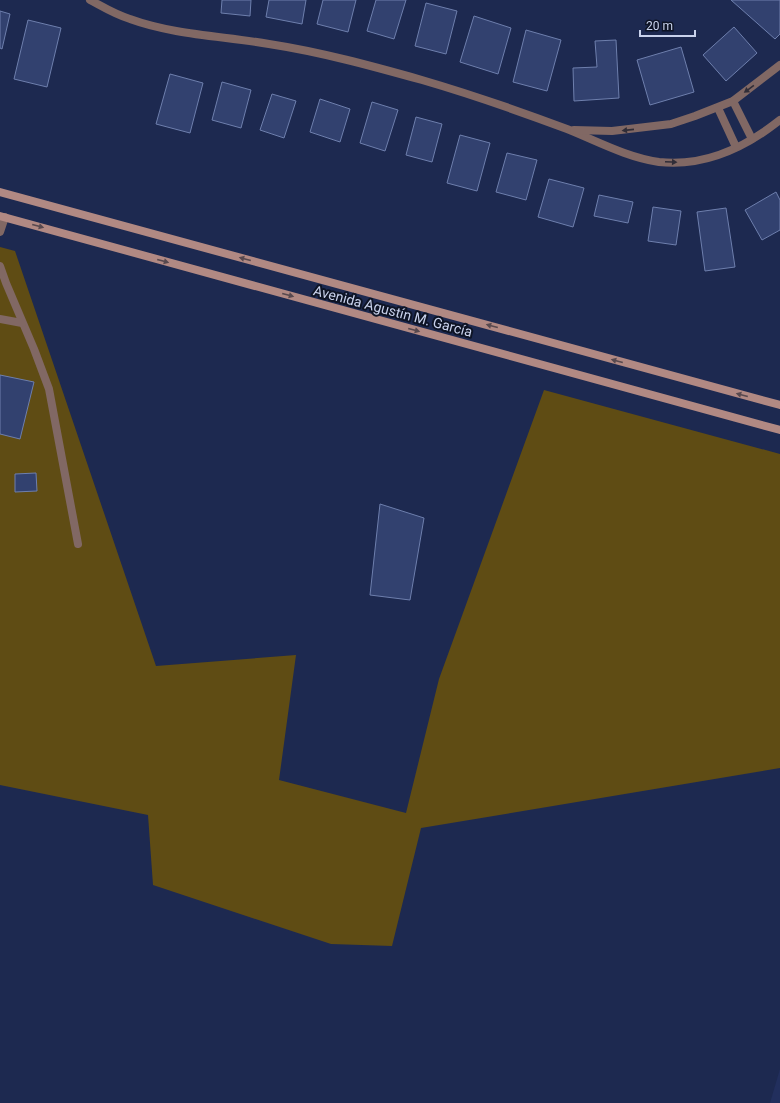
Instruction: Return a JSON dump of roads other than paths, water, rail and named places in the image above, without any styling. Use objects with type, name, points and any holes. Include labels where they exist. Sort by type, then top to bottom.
[{"type":"main road","name":"Avenida Agustín M. García","points":[[0,192],[780,405]]},
{"type":"main road","name":"Avenida Agustín M. García","points":[[2,217],[780,430]]},
{"type":"street","points":[[90,0],[129,19],[162,28],[270,44],[310,52],[422,80],[568,130],[629,155],[659,162],[699,161],[736,147],[752,139],[780,120]]},
{"type":"street","points":[[568,130],[612,131],[671,124],[718,108],[733,101],[780,65]]},
{"type":"street","points":[[733,101],[752,139]]},
{"type":"street","points":[[718,108],[736,147]]},
{"type":"street","points":[[0,232],[2,217]]},
{"type":"street","points":[[0,266],[3,283],[34,349],[49,389],[78,544]]},
{"type":"street","points":[[0,319],[22,323]]}]
